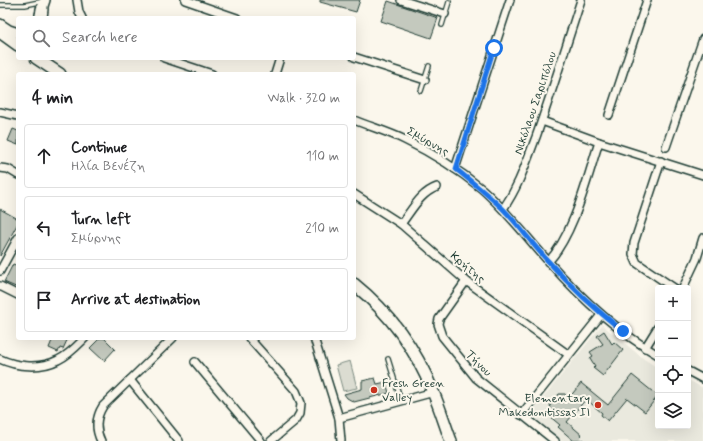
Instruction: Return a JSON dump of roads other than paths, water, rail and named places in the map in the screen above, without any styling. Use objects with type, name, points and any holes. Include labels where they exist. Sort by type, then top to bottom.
[{"type":"main road","points":[[0,24],[8,30],[16,32]]},
{"type":"main road","points":[[0,32],[16,44]]},
{"type":"main road","points":[[46,62],[58,72]]},
{"type":"main road","points":[[356,286],[375,302],[398,328],[421,364],[434,392],[451,441]]},
{"type":"street","points":[[77,0],[81,16]]},
{"type":"street","points":[[185,0],[231,16]]},
{"type":"street","points":[[401,0],[445,14]]},
{"type":"street","points":[[456,169],[510,0]]},
{"type":"street","name":"Νικόλαου Σαριπόλου","points":[[503,209],[516,189],[542,121],[581,0]]},
{"type":"street","points":[[609,115],[647,0]]},
{"type":"street","points":[[666,147],[703,39]]},
{"type":"street","points":[[356,58],[424,80]]},
{"type":"street","points":[[170,60],[206,72]]},
{"type":"street","points":[[276,72],[279,60]]},
{"type":"street","points":[[0,112],[16,116]]},
{"type":"street","name":"Σμύρνης","points":[[356,121],[405,140],[456,169],[482,189],[503,209],[548,262],[601,315],[645,348],[655,353]]},
{"type":"street","points":[[542,121],[599,142],[703,175]]},
{"type":"street","points":[[548,262],[563,243],[572,224],[599,142]]},
{"type":"street","points":[[661,161],[634,243],[633,254],[637,263],[670,285]]},
{"type":"street","points":[[0,168],[8,169],[16,173]]},
{"type":"street","points":[[401,224],[423,195],[437,187]]},
{"type":"street","name":"Κρήτης","points":[[356,195],[401,224],[466,281],[569,355]]},
{"type":"street","points":[[684,285],[697,258],[703,238]]},
{"type":"street","points":[[0,271],[16,242]]},
{"type":"street","name":"Τήνου","points":[[466,281],[441,315],[438,324],[439,330],[446,342],[476,378],[555,441]]},
{"type":"street","points":[[0,286],[16,295]]},
{"type":"street","points":[[521,415],[601,315]]},
{"type":"street","points":[[645,348],[655,332]]},
{"type":"street","points":[[0,359],[23,366],[52,363],[67,354],[83,340]]},
{"type":"street","points":[[100,441],[97,426],[99,412],[108,400],[171,340]]},
{"type":"street","points":[[251,340],[296,391],[301,403],[302,408],[298,417],[271,441]]},
{"type":"street","points":[[315,340],[339,418],[341,441]]},
{"type":"street","points":[[195,362],[261,441]]},
{"type":"street","points":[[691,372],[702,378]]},
{"type":"street","points":[[130,380],[179,441]]},
{"type":"street","points":[[339,418],[434,392]]},
{"type":"lane","points":[[442,26],[449,2]]},
{"type":"lane","points":[[0,5],[25,5],[42,9]]},
{"type":"lane","points":[[421,91],[429,66]]},
{"type":"lane","points":[[388,358],[401,401]]},
{"type":"place","name":"Fresh Green Valley","points":[[374,390]]},
{"type":"place","name":"Elementary Makedonitissas II","points":[[598,405]]}]
